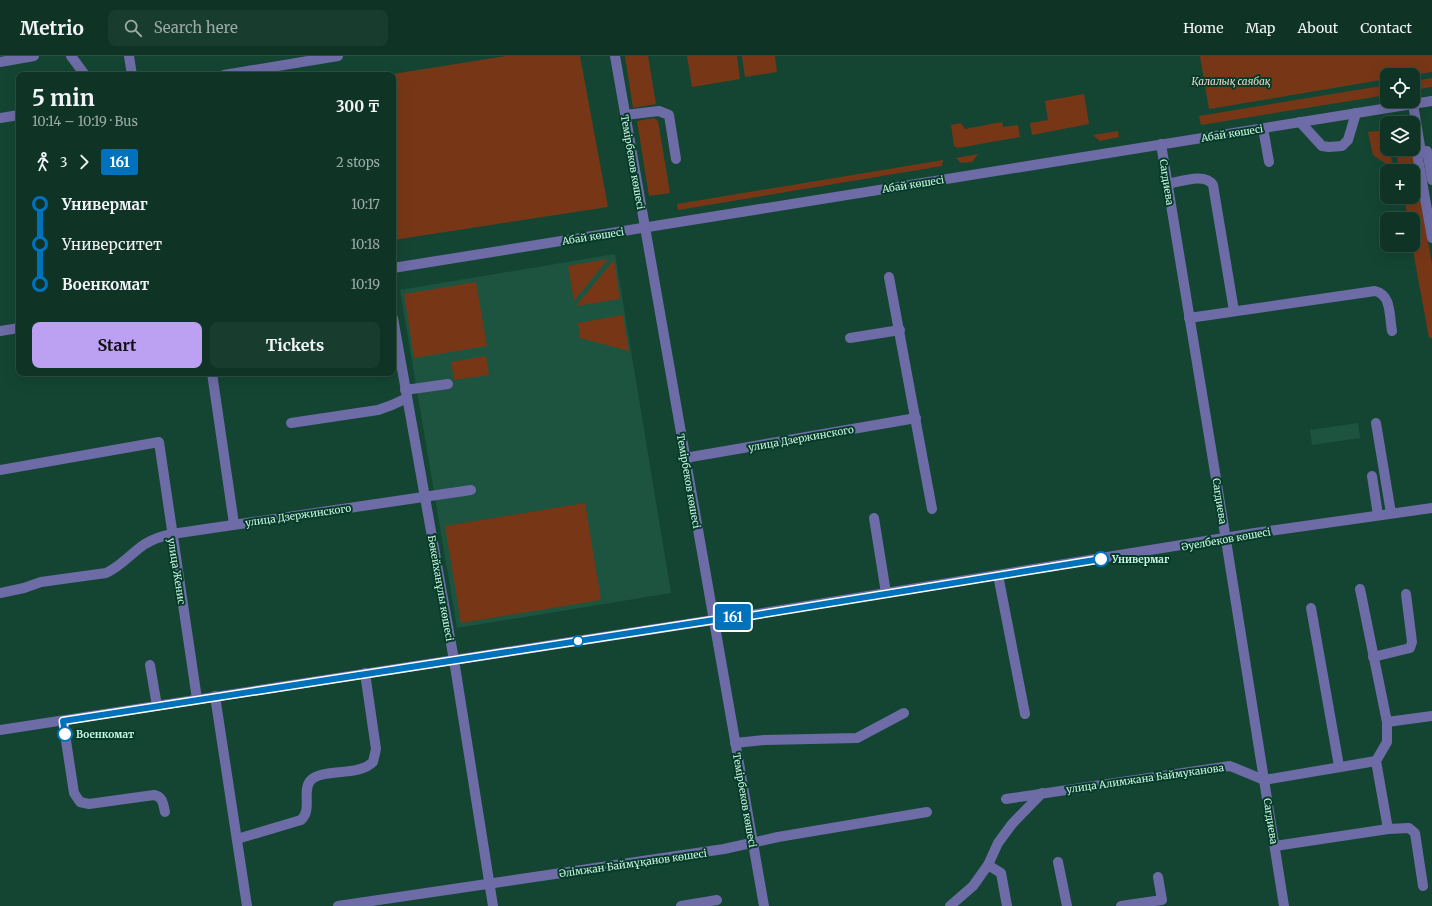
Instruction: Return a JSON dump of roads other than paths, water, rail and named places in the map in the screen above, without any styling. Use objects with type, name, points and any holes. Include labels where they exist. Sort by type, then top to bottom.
[{"type":"street","points":[[0,62],[34,56]]},
{"type":"street","points":[[71,56],[83,72]]},
{"type":"street","points":[[129,56],[132,72]]},
{"type":"street","points":[[245,72],[338,56]]},
{"type":"street","name":"Темірбеков көшесі","points":[[615,56],[764,906]]},
{"type":"street","name":"Абай көшесі","points":[[1420,103],[1432,101]]},
{"type":"street","name":"Абай көшесі","points":[[396,268],[1388,108]]},
{"type":"street","points":[[1414,108],[1421,152]]},
{"type":"street","points":[[625,115],[659,110],[668,115],[676,159]]},
{"type":"street","points":[[1300,122],[1322,146],[1342,146],[1348,140],[1356,113]]},
{"type":"street","points":[[0,118],[16,115]]},
{"type":"street","points":[[1263,128],[1269,162]]},
{"type":"street","name":"Сагдиева","points":[[1161,144],[1226,539],[1284,906]]},
{"type":"street","points":[[1432,180],[1427,151],[1417,153],[1432,238]]},
{"type":"street","points":[[1167,184],[1204,178],[1211,180],[1213,184],[1234,311]]},
{"type":"street","points":[[889,276],[932,509]]},
{"type":"street","points":[[1189,318],[1375,291],[1382,293],[1387,298],[1392,331]]},
{"type":"street","points":[[0,332],[16,329]]},
{"type":"street","points":[[850,338],[900,330]]},
{"type":"street","name":"Бөкейханұлы көшесі","points":[[396,336],[454,660],[493,906]]},
{"type":"street","points":[[212,376],[234,524]]},
{"type":"street","points":[[292,423],[378,410],[392,405],[406,394],[448,384]]},
{"type":"street","name":"улица Дзержинского","points":[[685,458],[916,418]]},
{"type":"street","points":[[1376,423],[1391,513]]},
{"type":"street","name":"улица Женис","points":[[0,470],[159,442],[197,699]]},
{"type":"street","points":[[1372,476],[1378,515]]},
{"type":"street","name":"улица Дзержинского","points":[[0,593],[24,588],[41,582],[106,573],[116,569],[154,538],[172,534],[425,498],[471,490]]},
{"type":"street","name":"Әуелбеков көшесі","points":[[0,730],[364,673],[714,620],[750,616],[998,575],[1378,515],[1432,508]]},
{"type":"street","points":[[874,518],[886,593]]},
{"type":"street","points":[[998,575],[1025,714]]},
{"type":"street","points":[[1360,589],[1387,722],[1387,742],[1376,761],[1388,829]]},
{"type":"street","points":[[1373,657],[1410,648],[1412,642],[1406,594]]},
{"type":"street","points":[[1311,608],[1338,766]]},
{"type":"street","points":[[150,665],[157,706]]},
{"type":"street","points":[[237,839],[301,820],[307,812],[308,786],[311,780],[320,776],[362,769],[373,762],[376,749],[364,673]]},
{"type":"street","points":[[215,696],[247,906]]},
{"type":"street","points":[[735,743],[765,740],[857,738],[865,736],[904,713]]},
{"type":"street","points":[[1387,722],[1432,716]]},
{"type":"street","points":[[63,721],[74,793],[80,802],[89,804],[154,795],[159,796],[162,800],[165,812]]},
{"type":"street","points":[[1264,780],[1338,766],[1376,761]]},
{"type":"street","name":"улица Алимжана Баймуканова","points":[[1006,799],[1230,766],[1264,780]]},
{"type":"street","points":[[950,906],[973,886],[988,864],[998,843],[1042,793]]},
{"type":"street","name":"Әлімжан Баймұқанов көшесі","points":[[338,906],[724,849],[753,842],[926,812]]},
{"type":"street","points":[[1275,846],[1388,829],[1409,828],[1415,833],[1423,886]]},
{"type":"street","points":[[1058,862],[1067,906]]},
{"type":"street","points":[[988,864],[1001,873],[1007,906]]},
{"type":"street","points":[[1121,906],[1162,900],[1158,878]]},
{"type":"street","points":[[681,906],[717,900]]},
{"type":"place","name":"Универмаг","points":[[1101,559]]},
{"type":"place","name":"Военкомат","points":[[65,734]]},
{"type":"park label","name":"Қалалық саябақ","points":[[1231,81]]}]
